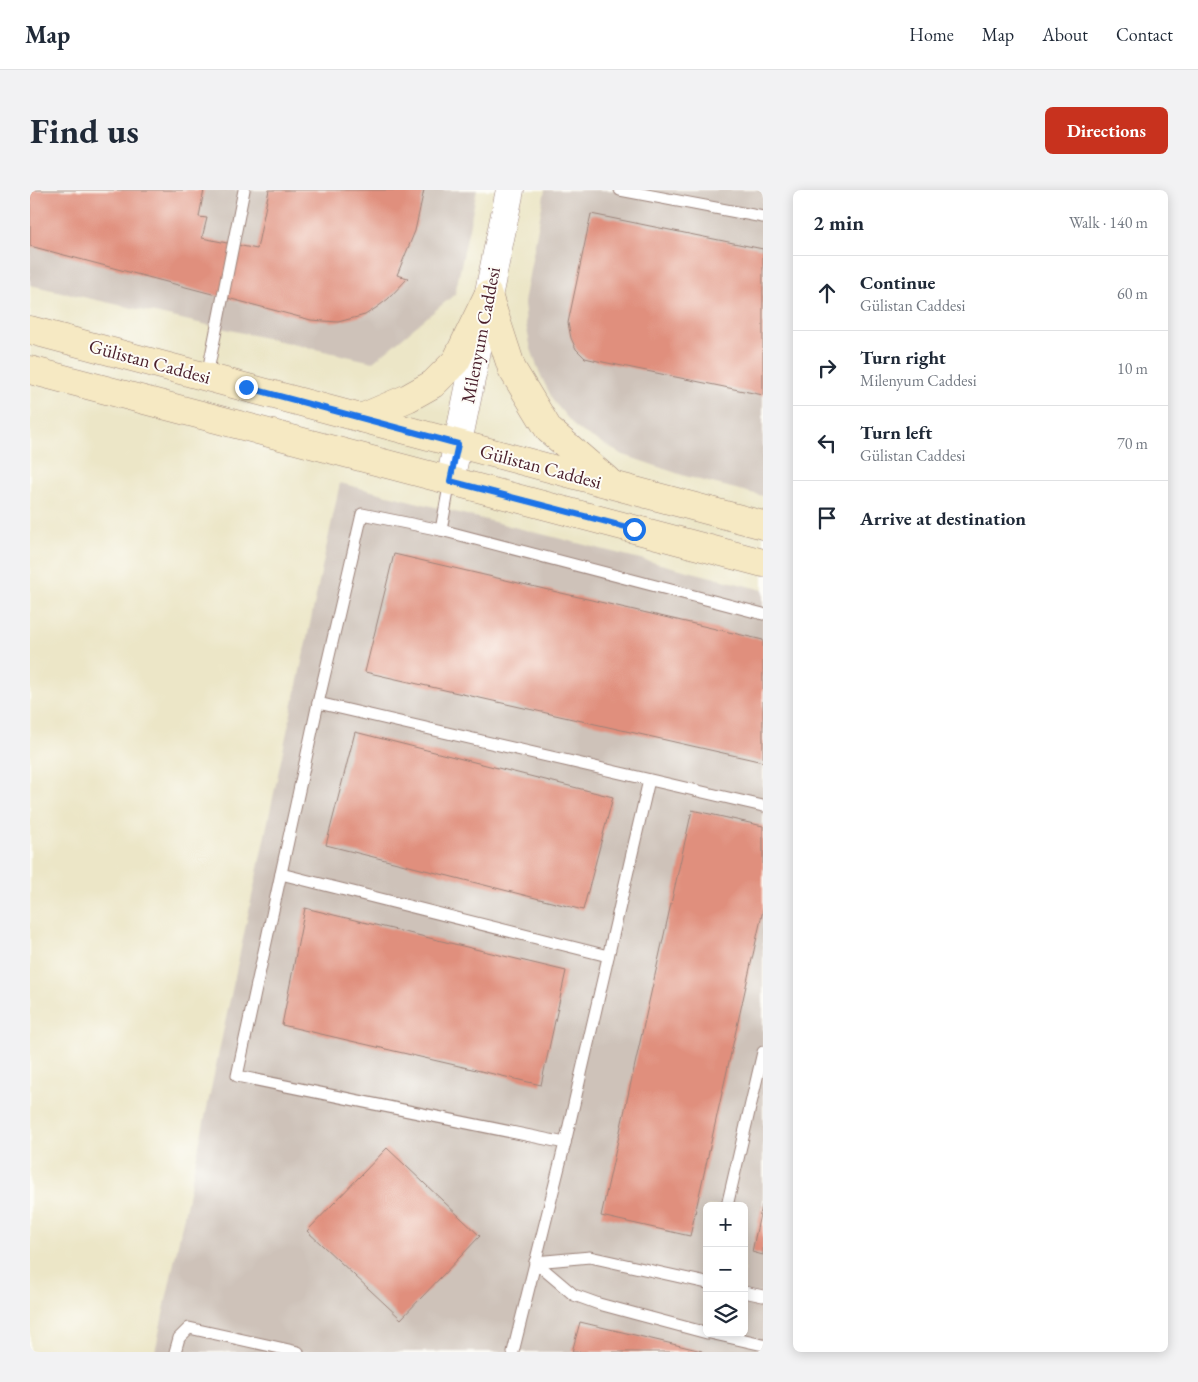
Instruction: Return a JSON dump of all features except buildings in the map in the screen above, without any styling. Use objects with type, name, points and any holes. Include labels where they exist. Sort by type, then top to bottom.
[{"type":"main road","points":[[361,418],[408,398],[433,384],[456,361],[488,295]]},
{"type":"main road","points":[[488,295],[512,369],[549,430],[614,485]]},
{"type":"main road","name":"Gülistan Caddesi","points":[[30,330],[763,525]]},
{"type":"main road","name":"Gülistan Caddesi","points":[[30,370],[763,563]]},
{"type":"street","name":"Milenyum Caddesi","points":[[450,481],[510,190]]},
{"type":"lane","points":[[207,376],[244,190]]},
{"type":"lane","points":[[620,190],[763,217]]},
{"type":"lane","points":[[441,530],[450,481]]},
{"type":"lane","points":[[565,1143],[237,1076],[318,703],[362,514],[441,530],[763,614]]},
{"type":"lane","points":[[318,703],[763,806]]},
{"type":"lane","points":[[513,1352],[565,1143],[649,780]]},
{"type":"lane","points":[[281,874],[608,956]]},
{"type":"lane","points":[[728,1202],[763,1052]]},
{"type":"lane","points":[[535,1262],[590,1257],[703,1282]]},
{"type":"lane","points":[[535,1262],[574,1295],[599,1304],[703,1332]]},
{"type":"lane","points":[[748,1293],[763,1296]]},
{"type":"lane","points":[[175,1352],[178,1338],[189,1328],[298,1352]]},
{"type":"lane","points":[[726,1337],[763,1345]]},
{"type":"shaded area","points":[[30,190],[477,190],[455,294],[373,362],[30,285]]},
{"type":"shaded area","points":[[545,190],[763,190],[763,496],[685,476],[621,454],[576,428],[554,402],[540,374],[531,349],[524,302]]},
{"type":"shaded area","points":[[340,483],[763,590],[763,1352],[155,1352]]},
{"type":"route","points":[[246,387],[458,444],[450,481],[634,529]]}]
